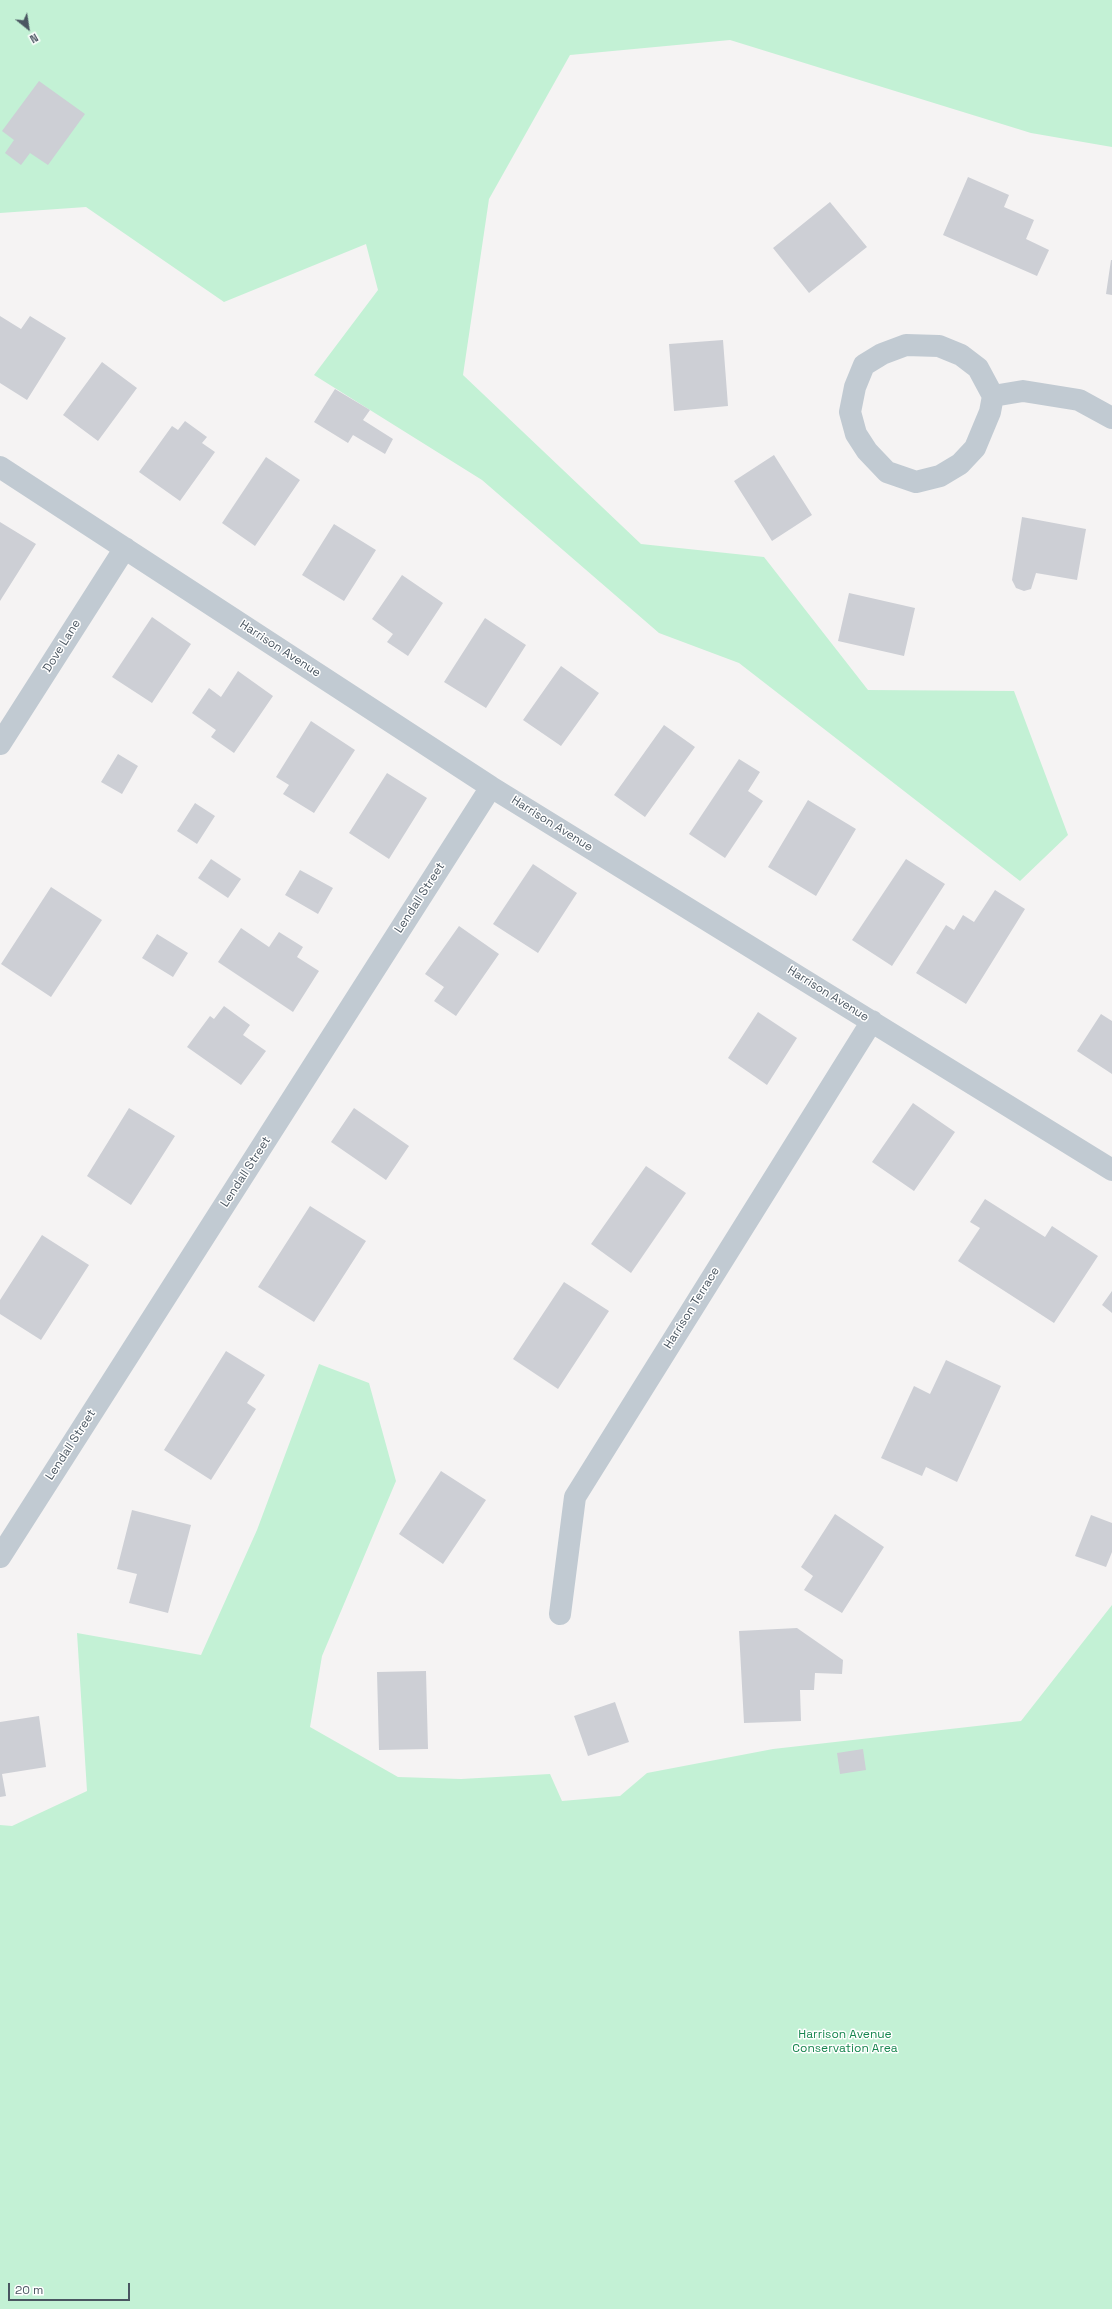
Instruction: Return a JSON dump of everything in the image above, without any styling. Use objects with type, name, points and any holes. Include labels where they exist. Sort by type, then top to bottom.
[{"type":"street","points":[[906,345],[939,346],[962,355],[978,368],[993,396],[990,412],[975,448],[960,464],[940,476],[916,482],[887,472],[867,452],[856,434],[850,412],[855,387],[864,365],[882,354],[906,345]]},
{"type":"street","points":[[993,396],[1024,391],[1079,400],[1112,418]]},
{"type":"street","name":"Harrison Avenue","points":[[0,467],[491,787],[872,1020],[1112,1170]]},
{"type":"street","name":"Dove Lane","points":[[0,744],[125,548]]},
{"type":"street","name":"Lendall Street","points":[[0,1556],[491,787]]},
{"type":"street","name":"Harrison Terrace","points":[[560,1614],[575,1497],[872,1020]]},
{"type":"green space","points":[[0,0],[1112,0],[1112,147],[1031,133],[730,40],[570,55],[489,199],[463,375],[641,544],[764,557],[868,690],[1014,691],[1068,835],[1020,881],[739,663],[659,633],[482,480],[314,375],[378,290],[366,244],[224,302],[86,207],[0,213]]},
{"type":"green space","name":"Harrison Avenue Conservation Area","points":[[319,1364],[369,1383],[396,1481],[322,1656],[310,1727],[398,1777],[461,1779],[550,1774],[562,1801],[620,1796],[647,1773],[773,1749],[1021,1721],[1112,1605],[1112,2309],[0,2309],[0,1825],[12,1826],[87,1791],[77,1633],[201,1655],[257,1530]]},
{"type":"building","points":[[39,81],[85,114],[48,165],[30,153],[21,165],[5,153],[14,140],[2,131]]},
{"type":"building","points":[[968,177],[1009,195],[1004,207],[1034,220],[1026,239],[1049,250],[1037,276],[943,235]]},
{"type":"building","points":[[830,202],[867,247],[809,293],[773,248]]},
{"type":"building","points":[[1112,260],[1112,295],[1106,294]]},
{"type":"building","points":[[0,316],[21,329],[30,316],[66,338],[27,400],[0,383]]},
{"type":"building","points":[[723,340],[728,406],[674,411],[669,344]]},
{"type":"building","points":[[102,362],[137,388],[98,441],[63,415]]},
{"type":"building","points":[[335,389],[370,410],[363,420],[393,439],[385,454],[353,435],[348,443],[314,422]]},
{"type":"building","points":[[185,421],[207,437],[202,443],[215,452],[180,501],[139,472],[172,426],[178,430]]},
{"type":"building","points":[[774,455],[812,515],[772,541],[734,481]]},
{"type":"building","points":[[266,457],[300,480],[255,546],[222,523]]},
{"type":"building","points":[[1022,517],[1086,529],[1077,580],[1036,573],[1031,589],[1024,591],[1016,588],[1012,580]]},
{"type":"building","points":[[0,522],[36,544],[0,601]]},
{"type":"building","points":[[334,524],[376,550],[344,601],[302,575]]},
{"type":"building","points":[[402,575],[443,603],[408,656],[387,642],[393,634],[372,619]]},
{"type":"building","points":[[849,593],[915,608],[904,656],[838,641]]},
{"type":"building","points":[[152,617],[191,644],[152,703],[112,677]]},
{"type":"building","points":[[485,618],[526,645],[486,708],[444,682]]},
{"type":"building","points":[[561,666],[599,693],[561,746],[523,720]]},
{"type":"building","points":[[238,671],[273,696],[234,753],[211,737],[216,730],[192,713],[209,688],[221,697]]},
{"type":"building","points":[[311,721],[355,750],[314,813],[283,794],[289,785],[276,777]]},
{"type":"building","points":[[664,725],[695,747],[645,817],[614,795]]},
{"type":"building","points":[[118,754],[138,766],[122,794],[101,782]]},
{"type":"building","points":[[739,759],[760,772],[748,791],[763,801],[725,858],[689,834]]},
{"type":"building","points":[[387,773],[427,798],[389,859],[349,833]]},
{"type":"building","points":[[808,800],[856,829],[816,896],[768,867]]},
{"type":"building","points":[[195,803],[215,816],[197,844],[177,831]]},
{"type":"building","points":[[211,859],[241,879],[228,898],[198,878]]},
{"type":"building","points":[[906,859],[945,884],[892,966],[852,940]]},
{"type":"building","points":[[533,864],[577,893],[538,953],[493,924]]},
{"type":"building","points":[[300,870],[333,888],[318,914],[285,895]]},
{"type":"building","points":[[51,887],[102,920],[51,997],[1,964]]},
{"type":"building","points":[[995,890],[1025,909],[966,1004],[916,973],[946,925],[954,930],[963,915],[974,922]]},
{"type":"building","points":[[459,926],[499,954],[456,1016],[434,1001],[444,987],[425,974]]},
{"type":"building","points":[[241,928],[269,947],[279,932],[303,947],[297,957],[319,971],[293,1012],[218,962]]},
{"type":"building","points":[[157,934],[188,953],[173,977],[142,958]]},
{"type":"building","points":[[224,1006],[250,1025],[243,1035],[266,1051],[241,1085],[187,1047],[210,1016],[214,1019]]},
{"type":"building","points":[[758,1012],[797,1038],[767,1085],[728,1058]]},
{"type":"building","points":[[1101,1014],[1112,1021],[1112,1074],[1077,1051]]},
{"type":"building","points":[[913,1103],[955,1132],[914,1191],[872,1162]]},
{"type":"building","points":[[129,1108],[175,1136],[131,1205],[87,1176]]},
{"type":"building","points":[[354,1108],[409,1146],[386,1180],[331,1142]]},
{"type":"building","points":[[646,1166],[686,1193],[631,1273],[591,1244]]},
{"type":"building","points":[[985,1199],[1045,1237],[1052,1226],[1098,1256],[1054,1323],[958,1261],[980,1228],[970,1222]]},
{"type":"building","points":[[310,1206],[366,1241],[314,1322],[258,1287]]},
{"type":"building","points":[[42,1235],[89,1265],[41,1340],[0,1314],[0,1300]]},
{"type":"building","points":[[564,1282],[609,1311],[558,1389],[513,1359]]},
{"type":"building","points":[[1112,1291],[1112,1313],[1102,1305]]},
{"type":"building","points":[[226,1351],[265,1375],[247,1403],[256,1409],[211,1480],[164,1450]]},
{"type":"building","points":[[946,1360],[1001,1386],[957,1482],[926,1467],[922,1476],[881,1458],[914,1386],[930,1394]]},
{"type":"building","points":[[441,1471],[486,1500],[443,1564],[399,1534]]},
{"type":"building","points":[[132,1510],[191,1525],[168,1613],[129,1603],[137,1574],[117,1569]]},
{"type":"building","points":[[835,1514],[884,1547],[842,1613],[804,1590],[813,1576],[801,1567]]},
{"type":"building","points":[[1091,1515],[1112,1523],[1112,1552],[1106,1567],[1075,1556]]},
{"type":"building","points":[[797,1628],[843,1660],[842,1674],[815,1673],[814,1690],[800,1690],[801,1721],[744,1723],[739,1631]]},
{"type":"building","points":[[426,1671],[428,1749],[379,1750],[377,1672]]},
{"type":"building","points":[[615,1702],[629,1742],[588,1756],[574,1716]]},
{"type":"building","points":[[39,1716],[46,1767],[2,1774],[6,1796],[0,1797],[0,1722]]},
{"type":"building","points":[[863,1749],[866,1770],[840,1774],[837,1753]]}]
